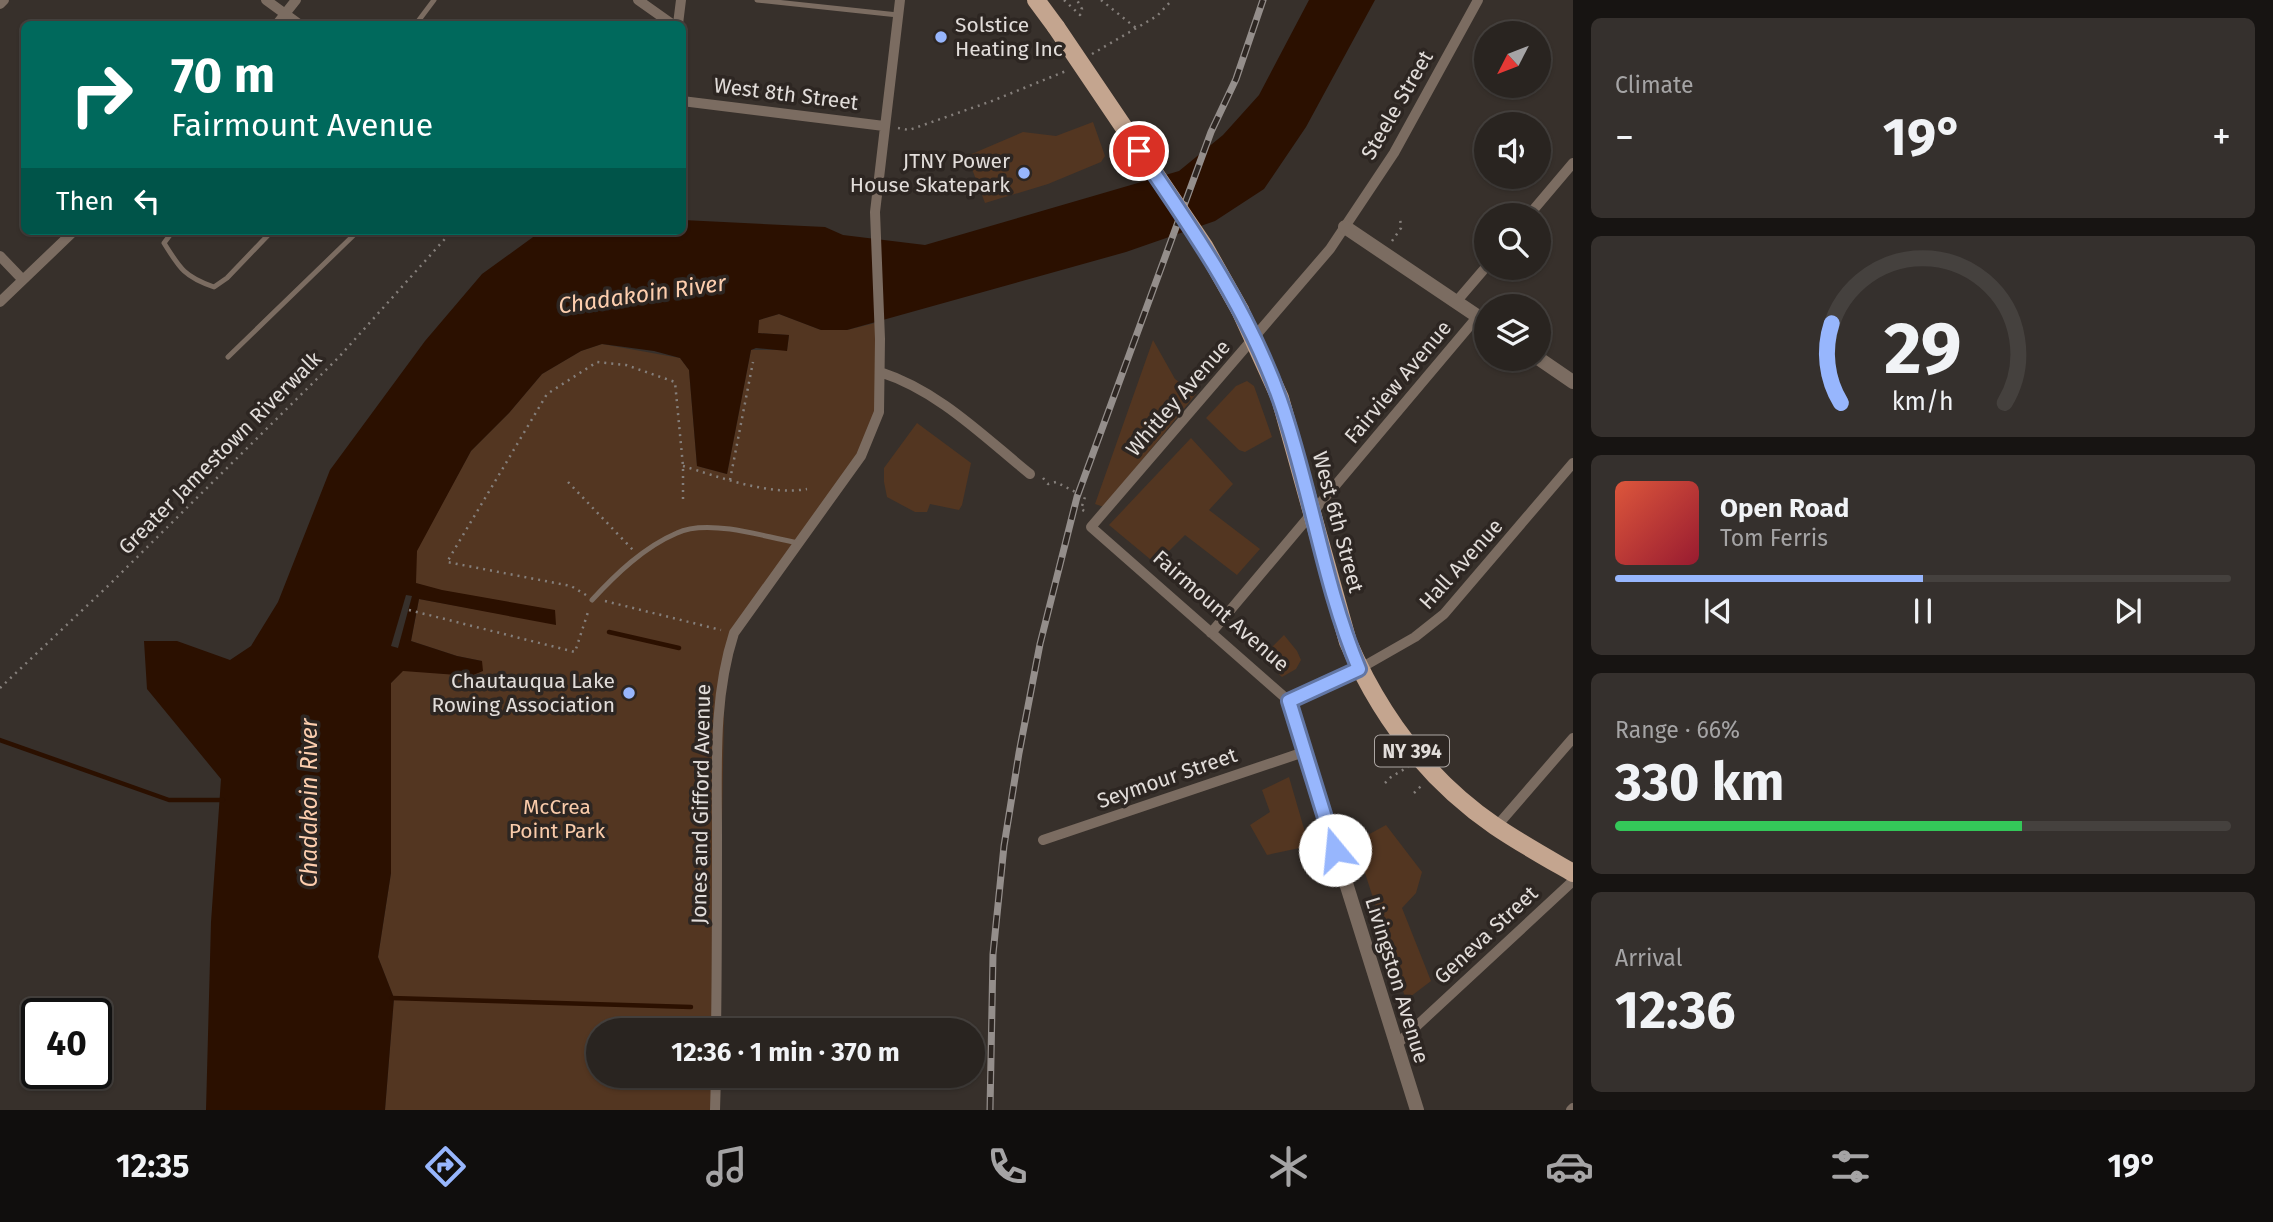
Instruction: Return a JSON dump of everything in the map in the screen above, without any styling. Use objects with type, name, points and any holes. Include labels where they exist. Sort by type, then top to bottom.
[{"type":"main road","name":"West 6th Street","points":[[1036,0],[1204,246],[1240,310],[1280,398],[1341,621],[1359,669]]},
{"type":"main road","name":"NY 394","points":[[1359,669],[1388,719],[1420,760],[1447,788],[1496,827],[1573,873]]},
{"type":"street","points":[[266,0],[295,21]]},
{"type":"street","points":[[279,21],[296,0]]},
{"type":"street","points":[[638,0],[668,21]]},
{"type":"street","points":[[678,21],[681,0]]},
{"type":"street","points":[[900,0],[875,212],[880,372],[930,394],[1034,473]]},
{"type":"street","name":"Steele Street","points":[[1346,227],[1394,153],[1478,0]]},
{"type":"street","name":"West 8th Street","points":[[686,101],[884,126]]},
{"type":"street","points":[[1539,203],[1573,163]]},
{"type":"street","points":[[1346,227],[1474,314]]},
{"type":"street","name":"Whitley Avenue","points":[[1094,524],[1254,341],[1272,315],[1346,227]]},
{"type":"street","points":[[0,302],[70,235]]},
{"type":"street","points":[[0,256],[23,280]]},
{"type":"street","name":"Fairview Avenue","points":[[1456,302],[1475,280]]},
{"type":"street","name":"Fairview Avenue","points":[[1211,633],[1474,328]]},
{"type":"street","points":[[1551,367],[1573,382]]},
{"type":"street","name":"Jones and Gifford Avenue","points":[[716,1018],[718,727],[725,662],[734,634],[861,456],[879,412],[880,372]]},
{"type":"street","name":"Hall Avenue","points":[[1359,669],[1415,637],[1444,614],[1573,463]]},
{"type":"street","name":"Fairmount Avenue","points":[[1094,524],[1289,701],[1359,669]]},
{"type":"street","name":"Livingston Avenue","points":[[1289,701],[1417,1110]]},
{"type":"street","points":[[1496,827],[1573,738]]},
{"type":"street","name":"Seymour Street","points":[[1043,840],[1304,752]]},
{"type":"street","name":"Geneva Street","points":[[1395,1046],[1573,881]]},
{"type":"street","points":[[715,1110],[716,1088]]},
{"type":"lane","points":[[418,21],[434,0]]},
{"type":"lane","points":[[757,0],[898,15]]},
{"type":"lane","points":[[170,235],[164,243],[177,264],[193,280],[214,287],[227,278],[268,235]]},
{"type":"lane","points":[[228,357],[354,235]]},
{"type":"lane","points":[[592,600],[640,556],[677,533],[693,529],[730,529],[799,543]]},
{"type":"path","points":[[1064,0],[1080,15],[1082,9],[1077,0]]},
{"type":"path","points":[[1101,0],[1136,28]]},
{"type":"path","points":[[1087,58],[1157,16],[1172,0]]},
{"type":"path","points":[[884,126],[909,130],[992,101],[1062,74],[1070,68]]},
{"type":"path","points":[[1392,241],[1401,228],[1400,218]]},
{"type":"path","name":"Greater Jamestown Riverwalk","points":[[0,688],[313,384],[448,235]]},
{"type":"path","points":[[683,501],[683,466],[675,382],[626,365],[597,362],[547,394],[447,562],[571,586],[592,600],[612,602],[734,634]]},
{"type":"path","points":[[730,480],[753,362]]},
{"type":"path","points":[[683,466],[730,480],[792,492],[807,489]]},
{"type":"path","points":[[1034,473],[1048,484],[1056,482],[1085,497],[1081,509],[1094,524]]},
{"type":"path","points":[[568,482],[640,556]]},
{"type":"path","points":[[408,610],[575,652],[592,600]]},
{"type":"path","points":[[1385,783],[1391,776],[1420,760]]},
{"type":"green space","name":"JTNY Power House Skatepark","points":[[1093,122],[1105,156],[1101,162],[1048,184],[985,203],[967,156],[1023,132],[1056,136]]},
{"type":"green space","name":"McCrea Point Park","points":[[779,314],[821,330],[847,330],[879,322],[879,412],[861,456],[734,633],[725,662],[718,1018],[586,1018],[586,1088],[717,1088],[717,1110],[385,1110],[394,998],[378,957],[391,873],[391,683],[403,670],[471,676],[482,661],[411,641],[419,599],[556,624],[415,583],[416,551],[471,451],[509,413],[542,374],[581,351],[602,344],[680,358],[689,370],[697,466],[727,474],[751,350],[787,350],[789,335],[757,333],[759,320]]},
{"type":"green space","points":[[1153,340],[1175,379],[1196,394],[1104,507],[1095,504]]},
{"type":"green space","points":[[1247,381],[1254,386],[1272,437],[1245,452],[1239,450],[1206,418],[1236,386]]},
{"type":"green space","points":[[917,423],[971,463],[959,510],[930,504],[927,512],[915,512],[887,497],[884,468]]},
{"type":"green space","points":[[1191,438],[1233,484],[1209,510],[1260,549],[1237,575],[1185,535],[1156,564],[1109,525]]},
{"type":"green space","points":[[1284,635],[1301,660],[1296,669],[1282,677],[1261,658]]},
{"type":"green space","points":[[1289,777],[1309,846],[1267,855],[1250,825],[1270,812],[1262,790]]},
{"type":"green space","points":[[1386,825],[1422,872],[1416,893],[1402,908],[1431,981],[1406,1000],[1355,842]]},
{"type":"water","name":"Chadakoin River","points":[[1309,0],[1375,0],[1306,127],[1264,189],[1215,221],[1126,252],[847,330],[821,330],[779,314],[759,320],[758,333],[789,335],[787,351],[756,348],[751,350],[727,474],[697,466],[689,370],[680,358],[654,351],[602,344],[581,351],[542,374],[509,413],[471,451],[417,551],[416,583],[555,610],[556,625],[419,599],[411,641],[482,661],[483,671],[471,676],[403,671],[391,683],[391,873],[378,957],[394,998],[385,1110],[206,1110],[211,922],[221,779],[147,689],[144,641],[177,641],[230,660],[251,646],[278,602],[330,470],[425,341],[482,274],[536,235],[686,235],[686,220],[825,227],[843,235],[925,245],[1179,171],[1223,135],[1259,95]]},
{"type":"pier","points":[[406,595],[412,596],[398,648],[391,646]]},
{"type":"waterway","points":[[609,632],[679,648]]},
{"type":"waterway","points":[[0,740],[169,800],[223,800]]},
{"type":"waterway","points":[[391,998],[691,1007]]},
{"type":"railway","points":[[990,1110],[993,954],[1004,846],[1040,644],[1077,497],[1211,132],[1236,79],[1263,0]]},
{"type":"place","name":"Solstice Heating Inc","points":[[941,37]]},
{"type":"place","name":"JTNY Power House Skatepark","points":[[1024,173]]},
{"type":"place","name":"Chautauqua Lake Rowing Association","points":[[629,693]]},
{"type":"route","points":[[1139,151],[1204,246],[1240,310],[1280,398],[1341,621],[1359,669],[1289,701],[1335,850]]}]
